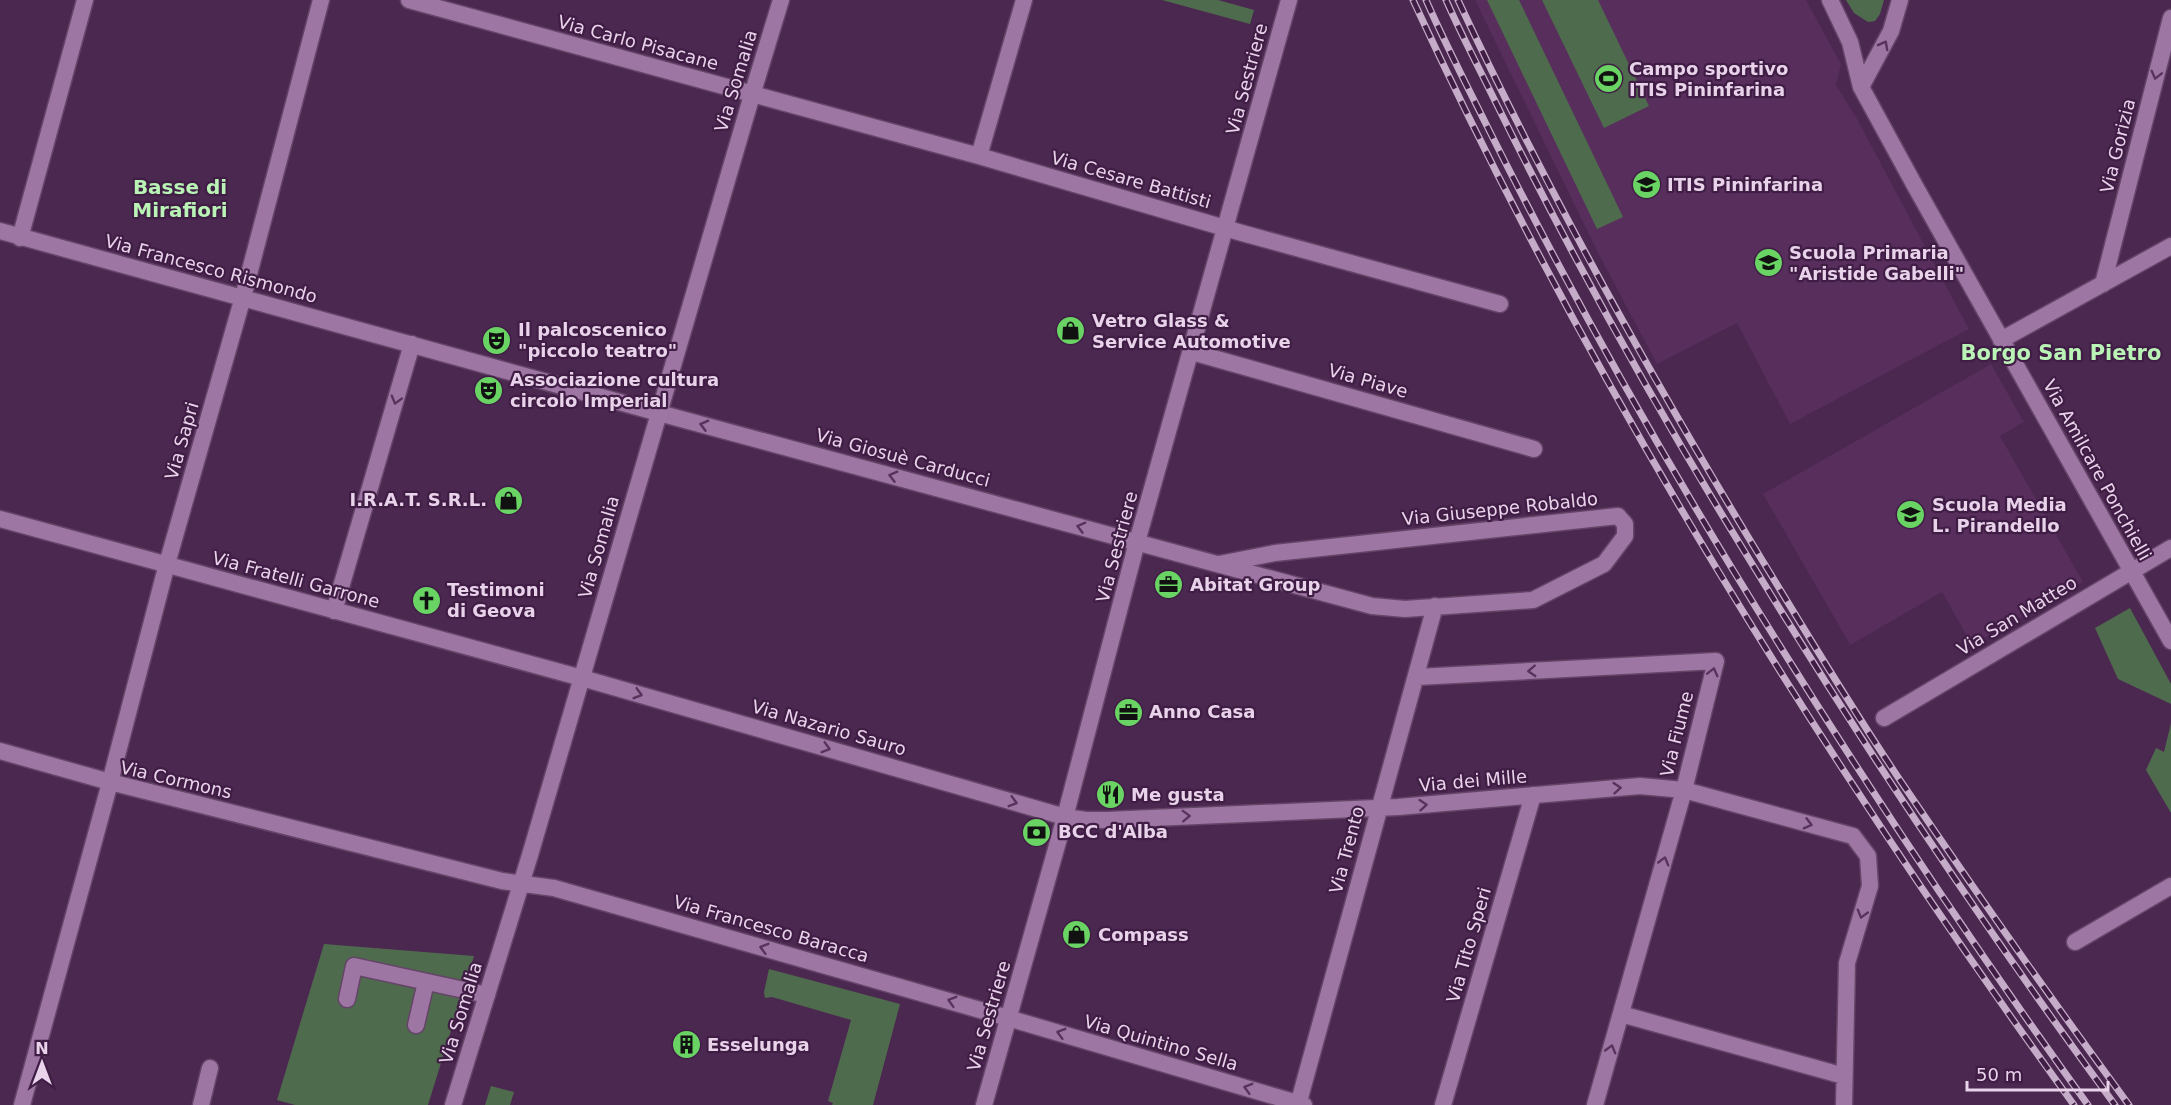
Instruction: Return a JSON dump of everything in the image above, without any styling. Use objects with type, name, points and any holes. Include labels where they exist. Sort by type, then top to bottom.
[{"type":"street","points":[[20,238],[85,0]]},
{"type":"street","name":"Via Sapri","points":[[111,782],[167,564],[243,297],[321,0]]},
{"type":"street","name":"Via Carlo Pisacane","points":[[409,0],[752,95]]},
{"type":"street","name":"Via Somalia","points":[[453,1105],[522,883],[781,0]]},
{"type":"street","points":[[979,156],[1024,0]]},
{"type":"street","name":"Via Sestriere","points":[[984,1105],[1065,817],[1137,542],[1289,0]]},
{"type":"street","name":"Via Amilcare Ponchielli","points":[[1830,0],[1850,42],[1861,87],[2171,641]]},
{"type":"street","points":[[1861,87],[1891,31],[1900,0]]},
{"type":"street","name":"Via Gorizia","points":[[2103,284],[2171,18]]},
{"type":"street","name":"Via Cesare Battisti","points":[[752,95],[979,156],[1500,304]]},
{"type":"street","name":"Via Francesco Rismondo","points":[[0,231],[659,413]]},
{"type":"street","points":[[2001,340],[2171,246]]},
{"type":"street","points":[[334,611],[412,344]]},
{"type":"street","name":"Via Piave","points":[[1192,352],[1534,449]]},
{"type":"street","name":"Via Giosuè Carducci","points":[[659,413],[1137,542]]},
{"type":"street","name":"Via Giuseppe Robaldo","points":[[1137,542],[1372,606],[1405,609],[1533,600],[1604,564],[1624,536],[1625,524],[1618,516],[1275,553],[1219,564]]},
{"type":"street","name":"Via Fratelli Garrone","points":[[0,519],[582,678]]},
{"type":"street","name":"Via San Matteo","points":[[1884,718],[2171,548]]},
{"type":"street","name":"Via Trento","points":[[1300,1104],[1435,606]]},
{"type":"street","name":"Via Fiume","points":[[1417,677],[1716,661],[1684,790],[1595,1105]]},
{"type":"street","name":"Via Nazario Sauro","points":[[582,678],[1065,817]]},
{"type":"street","points":[[0,751],[111,782]]},
{"type":"street","name":"Via Cormons","points":[[22,1105],[111,782],[502,881],[522,883]]},
{"type":"street","name":"Via dei Mille","points":[[1065,817],[1107,820],[1380,807],[1640,786],[1684,790],[1853,836],[1868,856],[1870,886],[1847,963],[1844,1076]]},
{"type":"street","name":"Via Tito Speri","points":[[1443,1105],[1533,795]]},
{"type":"street","name":"Via Francesco Baracca","points":[[522,883],[554,888],[1008,1018]]},
{"type":"street","points":[[2075,942],[2171,886]]},
{"type":"street","points":[[347,999],[354,966],[487,995]]},
{"type":"street","points":[[416,1025],[426,982]]},
{"type":"street","points":[[1621,1014],[1844,1076],[1844,1105]]},
{"type":"street","name":"Via Quintino Sella","points":[[1008,1018],[1300,1104]]},
{"type":"street","points":[[201,1105],[210,1068]]},
{"type":"shaded area","points":[[1475,0],[1806,0],[1841,64],[1836,85],[1856,117],[1969,329],[1790,424],[1737,323],[1657,364],[1598,253]]},
{"type":"shaded area","name":"Scuola Media L. Pirandello","points":[[1991,364],[2024,422],[2000,436],[2083,582],[1972,645],[1942,592],[1850,645],[1763,494]]},
{"type":"green space","points":[[1162,0],[1218,0],[1254,10],[1250,24]]},
{"type":"green space","points":[[1487,0],[1519,0],[1623,217],[1597,229]]},
{"type":"green space","name":"Campo sportivo ITIS Pininfarina","points":[[1542,0],[1598,0],[1649,106],[1604,128]]},
{"type":"green space","points":[[1846,0],[1884,0],[1880,14],[1875,21],[1868,22],[1854,13]]},
{"type":"green space","points":[[2130,608],[2171,684],[2171,704],[2118,679],[2095,628]]},
{"type":"green space","points":[[2171,723],[2171,813],[2146,770],[2156,748],[2164,752]]},
{"type":"green space","points":[[324,944],[474,956],[428,1105],[295,1105],[277,1100]]},
{"type":"green space","points":[[769,969],[900,1004],[873,1105],[832,1105],[833,1103],[828,1101],[851,1020],[772,997],[765,998],[764,992]]},
{"type":"green space","points":[[491,1086],[514,1092],[510,1105],[485,1105]]},
{"type":"railway","points":[[1413,0],[1483,145],[1557,288],[1716,568],[1890,840],[2074,1105]]},
{"type":"railway","points":[[1426,0],[1462,77],[1543,236],[1604,349],[1700,515],[1818,706],[1906,841],[2088,1105]]},
{"type":"railway","points":[[1446,0],[1526,163],[1585,276],[1713,499],[1834,695],[1924,834],[2115,1105]]},
{"type":"railway","points":[[1458,0],[1527,142],[1601,282],[1678,419],[1759,555],[1904,786],[2015,947],[2129,1105]]},
{"type":"place","name":"Campo sportivo ITIS Pininfarina","points":[[1608,79]]},
{"type":"place","name":"ITIS Pininfarina","points":[[1646,185]]},
{"type":"place","name":"Scuola Primaria \"Aristide Gabelli\"","points":[[1768,263]]},
{"type":"place","name":"Vetro Glass & Service Automotive","points":[[1071,331]]},
{"type":"place","name":"Il palcoscenico \"piccolo teatro\"","points":[[497,340]]},
{"type":"place","name":"Associazione cultura circolo Imperial","points":[[489,390]]},
{"type":"place","name":"I.R.A.T. S.R.L.","points":[[508,500]]},
{"type":"place","name":"Scuola Media L. Pirandello","points":[[1911,515]]},
{"type":"place","name":"Abitat Group","points":[[1169,585]]},
{"type":"place","name":"Testimoni di Geova","points":[[426,600]]},
{"type":"place","name":"Anno Casa","points":[[1128,712]]},
{"type":"place","name":"Me gusta","points":[[1110,795]]},
{"type":"place","name":"BCC d'Alba","points":[[1037,832]]},
{"type":"place","name":"Compass","points":[[1077,935]]},
{"type":"place","name":"Esselunga","points":[[686,1045]]},
{"type":"district","name":"Basse di Mirafiori","points":[[180,198]]},
{"type":"district","name":"Borgo San Pietro","points":[[2061,353]]}]
